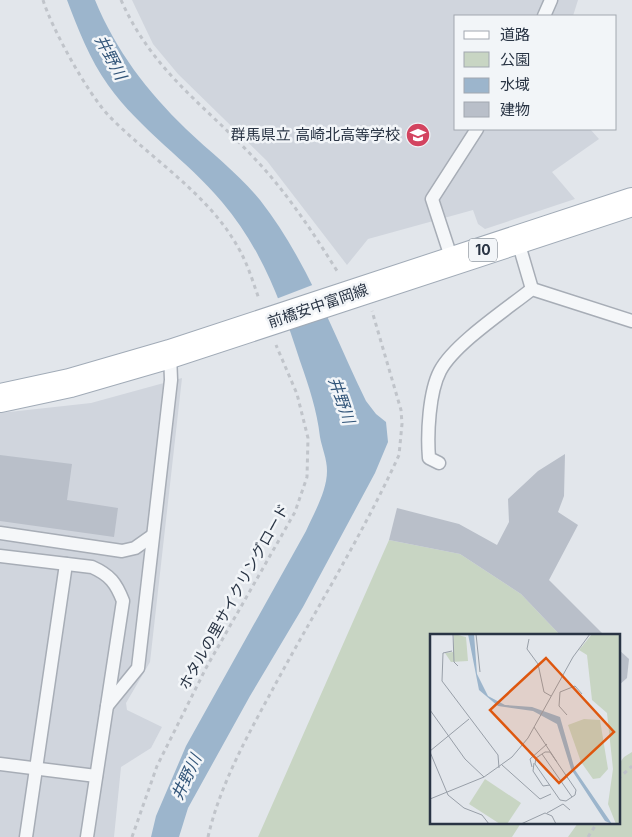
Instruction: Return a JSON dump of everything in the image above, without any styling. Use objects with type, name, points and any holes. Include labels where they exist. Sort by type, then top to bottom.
[{"type":"main road","name":"前橋安中富岡線","points":[[0,398],[70,383],[270,323],[517,238],[632,202]]},
{"type":"lane","points":[[544,15],[550,0]]},
{"type":"lane","points":[[452,260],[432,199],[476,130]]},
{"type":"lane","points":[[517,238],[532,289]]},
{"type":"lane","points":[[532,289],[632,321]]},
{"type":"lane","points":[[439,463],[429,458],[428,444],[432,401],[440,371],[456,350],[532,289]]},
{"type":"lane","points":[[107,706],[138,668],[171,380],[170,354]]},
{"type":"lane","points":[[0,533],[122,551],[135,548],[152,536]]},
{"type":"lane","points":[[0,556],[92,567],[105,572],[116,583],[123,601],[87,837]]},
{"type":"lane","points":[[26,837],[66,564]]},
{"type":"lane","points":[[0,764],[96,776]]},
{"type":"path","name":"ホタルの里サイクリングロード","points":[[43,0],[63,44],[107,114],[188,188],[225,228],[249,269],[297,394],[308,438],[307,477],[295,512],[206,668],[157,766],[132,837]]},
{"type":"path","points":[[121,0],[130,21],[160,66],[257,161],[299,213],[341,276],[401,410],[402,424],[398,455],[260,712],[226,782],[212,816],[208,837]]},
{"type":"path","points":[[620,777],[632,766]]},
{"type":"path","points":[[588,837],[597,824]]},
{"type":"shaded area","name":"群馬県立 高崎北高等学校","points":[[132,0],[578,0],[573,15],[454,15],[454,130],[591,130],[599,139],[552,172],[575,199],[485,229],[478,224],[473,210],[368,239],[347,265],[267,161],[178,74],[153,44]]},
{"type":"shaded area","points":[[182,378],[150,662],[126,703],[127,710],[162,727],[151,748],[121,767],[114,837],[0,837],[0,413],[91,403]]},
{"type":"green space","points":[[389,540],[460,554],[521,594],[559,634],[430,634],[430,824],[520,824],[512,837],[258,837]]},
{"type":"green space","points":[[632,752],[632,837],[568,837],[577,824],[620,824],[620,762]]},
{"type":"water","name":"井野川","points":[[67,0],[95,0],[103,19],[123,53],[158,100],[186,129],[234,172],[260,200],[292,247],[318,297],[366,401],[376,414],[386,422],[388,442],[375,473],[303,607],[250,696],[188,808],[179,837],[151,837],[156,816],[186,746],[306,531],[325,486],[327,467],[315,408],[306,380],[278,297],[259,257],[236,220],[222,202],[194,172],[134,116],[108,85],[90,55]]},
{"type":"pier","points":[[315,284],[328,312],[287,328],[276,299]]},
{"type":"building","points":[[565,454],[564,496],[558,512],[578,525],[549,580],[603,634],[559,634],[521,594],[460,554],[389,540],[397,508],[459,524],[497,545],[509,522],[508,499],[538,471]]},
{"type":"building","points":[[0,455],[72,464],[67,500],[118,508],[114,537],[0,521]]},
{"type":"building","points":[[620,651],[629,659],[627,678],[620,684]]},
{"type":"place","name":"群馬県立 高崎北高等学校","points":[[418,135]]}]
